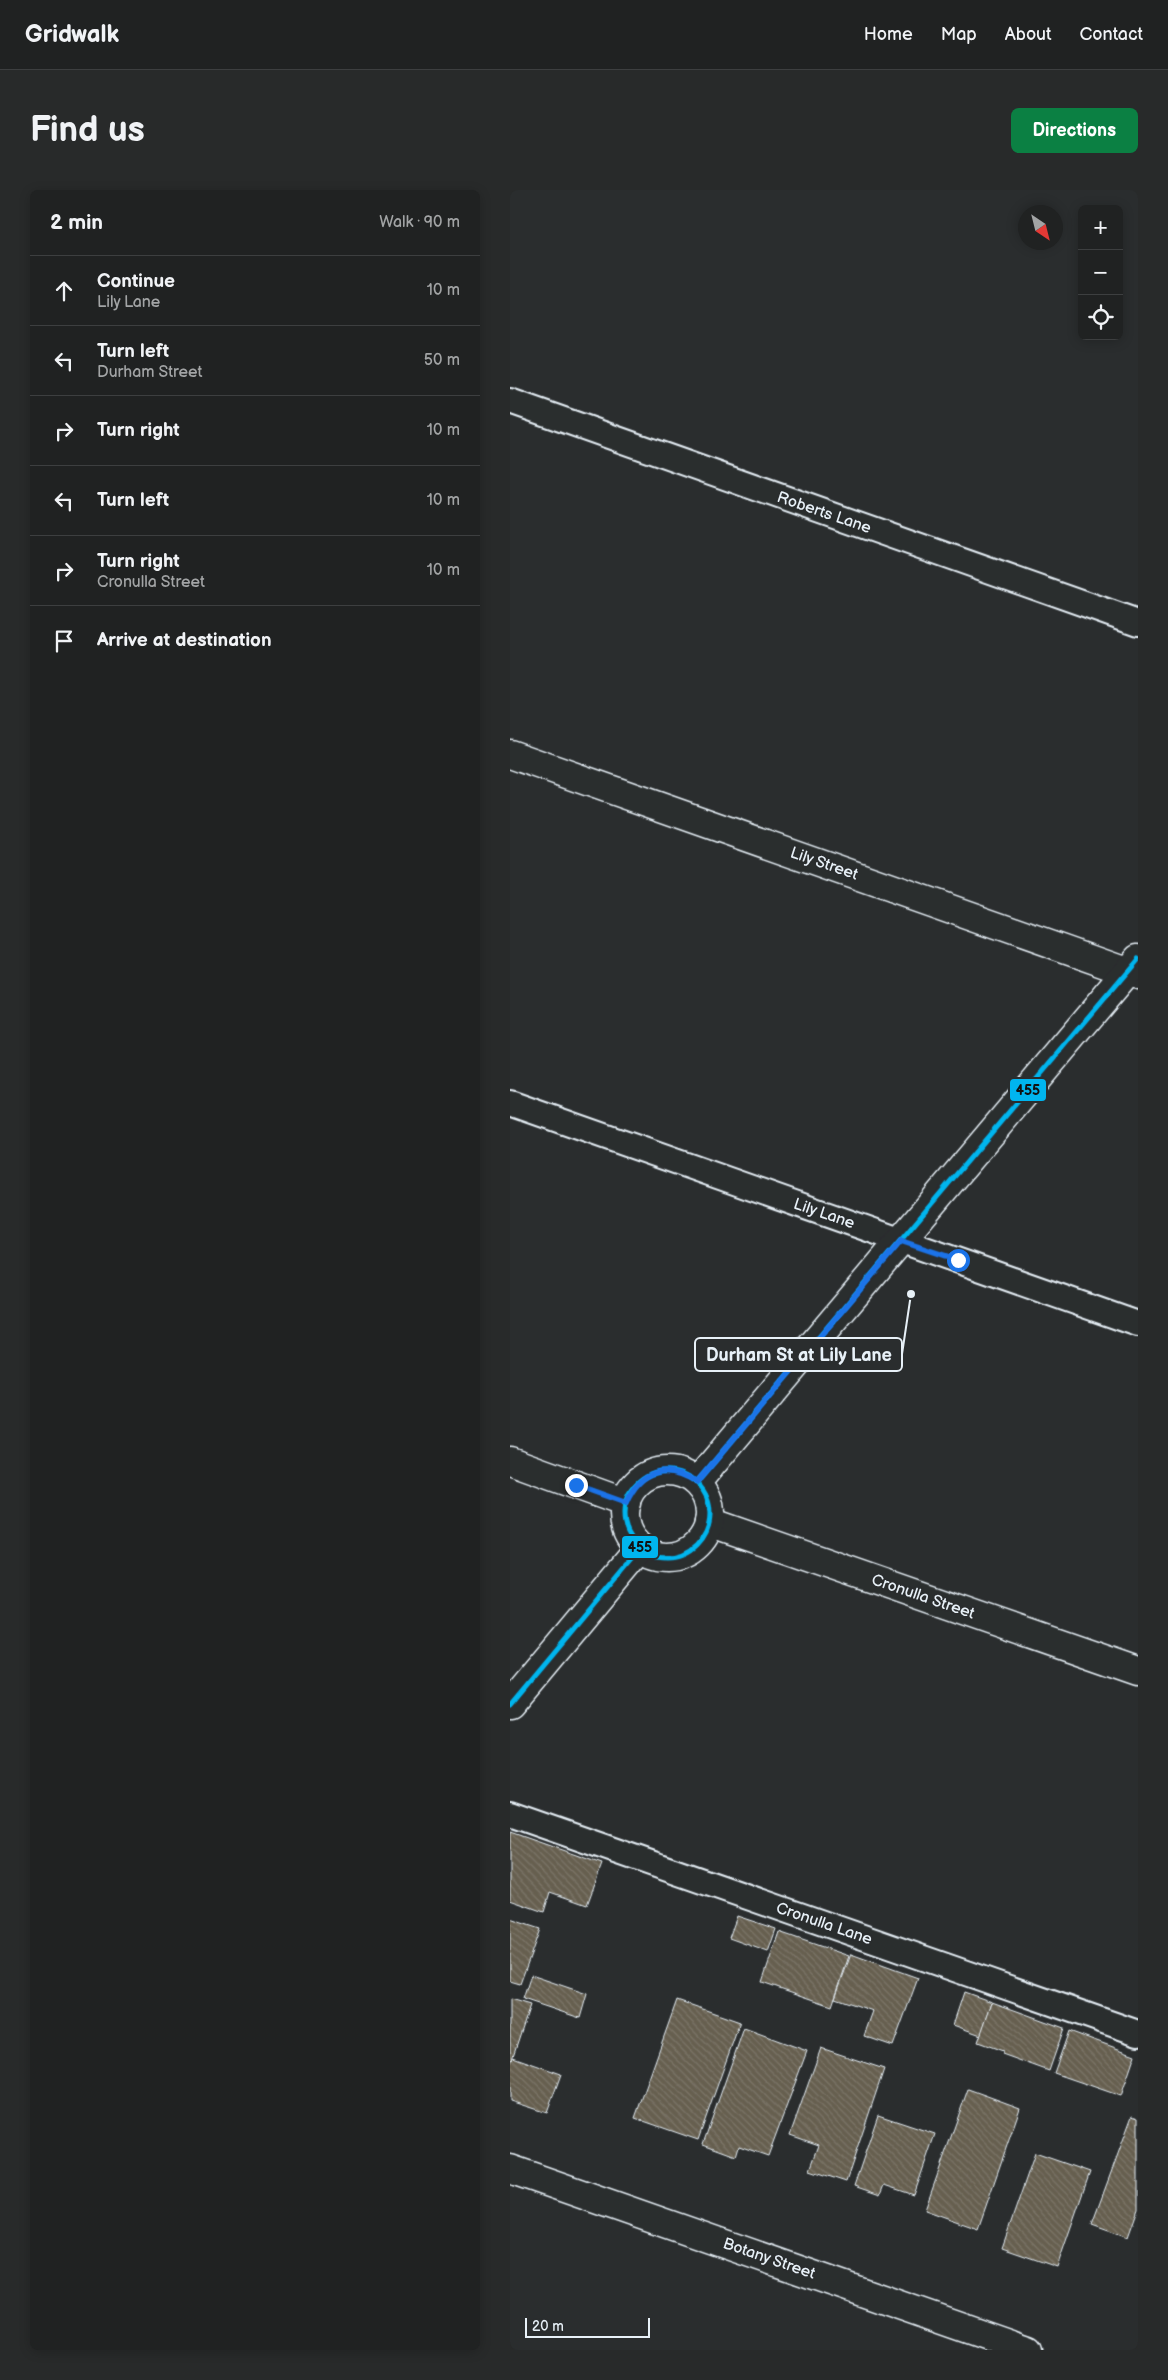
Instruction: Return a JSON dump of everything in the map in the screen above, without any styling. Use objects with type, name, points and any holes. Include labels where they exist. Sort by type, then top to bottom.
[{"type":"street","name":"Lily Street","points":[[510,754],[1135,968]]},
{"type":"street","points":[[697,1482],[1135,968]]},
{"type":"street","points":[[510,1461],[626,1503]]},
{"type":"street","points":[[670,1471],[684,1474],[697,1482],[706,1494],[710,1508],[709,1522],[699,1542],[694,1547],[681,1554],[667,1557],[653,1554],[640,1548],[626,1527],[624,1515],[626,1503],[632,1489],[642,1478],[655,1472],[670,1471]]},
{"type":"street","name":"Cronulla Street","points":[[709,1522],[1138,1670]]},
{"type":"street","points":[[510,1704],[640,1548]]},
{"type":"street","name":"Botany Street","points":[[510,2169],[1028,2350]]},
{"type":"lane","name":"Roberts Lane","points":[[510,401],[1138,624]]},
{"type":"lane","name":"Lily Lane","points":[[510,1103],[1138,1324]]},
{"type":"lane","name":"Cronulla Lane","points":[[510,1814],[1138,2033]]},
{"type":"building","points":[[510,1832],[602,1864],[587,1905],[550,1892],[544,1912],[510,1900]]},
{"type":"building","points":[[737,1916],[776,1929],[768,1952],[729,1938]]},
{"type":"building","points":[[510,1919],[540,1929],[520,1984],[510,1981]]},
{"type":"building","points":[[779,1932],[849,1956],[832,2006],[762,1982]]},
{"type":"building","points":[[851,1954],[918,1978],[893,2046],[864,2036],[873,2011],[835,1998]]},
{"type":"building","points":[[531,1975],[587,1994],[580,2018],[523,1999]]},
{"type":"building","points":[[964,1992],[992,2002],[981,2035],[953,2025]]},
{"type":"building","points":[[510,1999],[530,2005],[510,2065]]},
{"type":"building","points":[[677,2000],[740,2022],[698,2140],[635,2118]]},
{"type":"building","points":[[992,2002],[1064,2028],[1049,2071],[1002,2054],[1003,2051],[978,2042]]},
{"type":"building","points":[[744,2028],[807,2051],[768,2156],[739,2146],[736,2156],[703,2144]]},
{"type":"building","points":[[1069,2031],[1135,2055],[1121,2096],[1054,2073]]},
{"type":"building","points":[[821,2048],[884,2069],[846,2182],[810,2170],[819,2145],[790,2135]]},
{"type":"building","points":[[513,2057],[561,2074],[547,2113],[510,2101],[510,2065]]},
{"type":"building","points":[[968,2089],[1020,2108],[978,2229],[925,2210]]},
{"type":"building","points":[[878,2115],[935,2134],[914,2195],[884,2185],[880,2195],[854,2186]]},
{"type":"building","points":[[1132,2116],[1138,2118],[1138,2209],[1128,2237],[1092,2224]]},
{"type":"building","points":[[1035,2153],[1090,2172],[1057,2267],[1002,2248]]},
{"type":"transit line","name":"455","points":[[697,1482],[1138,959]]},
{"type":"transit line","name":"455","points":[[667,1471],[683,1475],[697,1484],[706,1498],[710,1514],[706,1530],[697,1544],[683,1553],[667,1557],[651,1553],[637,1544],[628,1530],[624,1514],[628,1498],[637,1484],[651,1475],[667,1471]]},
{"type":"transit line","name":"455","points":[[510,1704],[640,1548]]},
{"type":"place","name":"Durham St at Lily Lane","points":[[911,1294]]},
{"type":"route","points":[[576,1485],[626,1503],[632,1489],[642,1478],[655,1472],[670,1471],[684,1474],[697,1482],[901,1241],[958,1260]]}]
